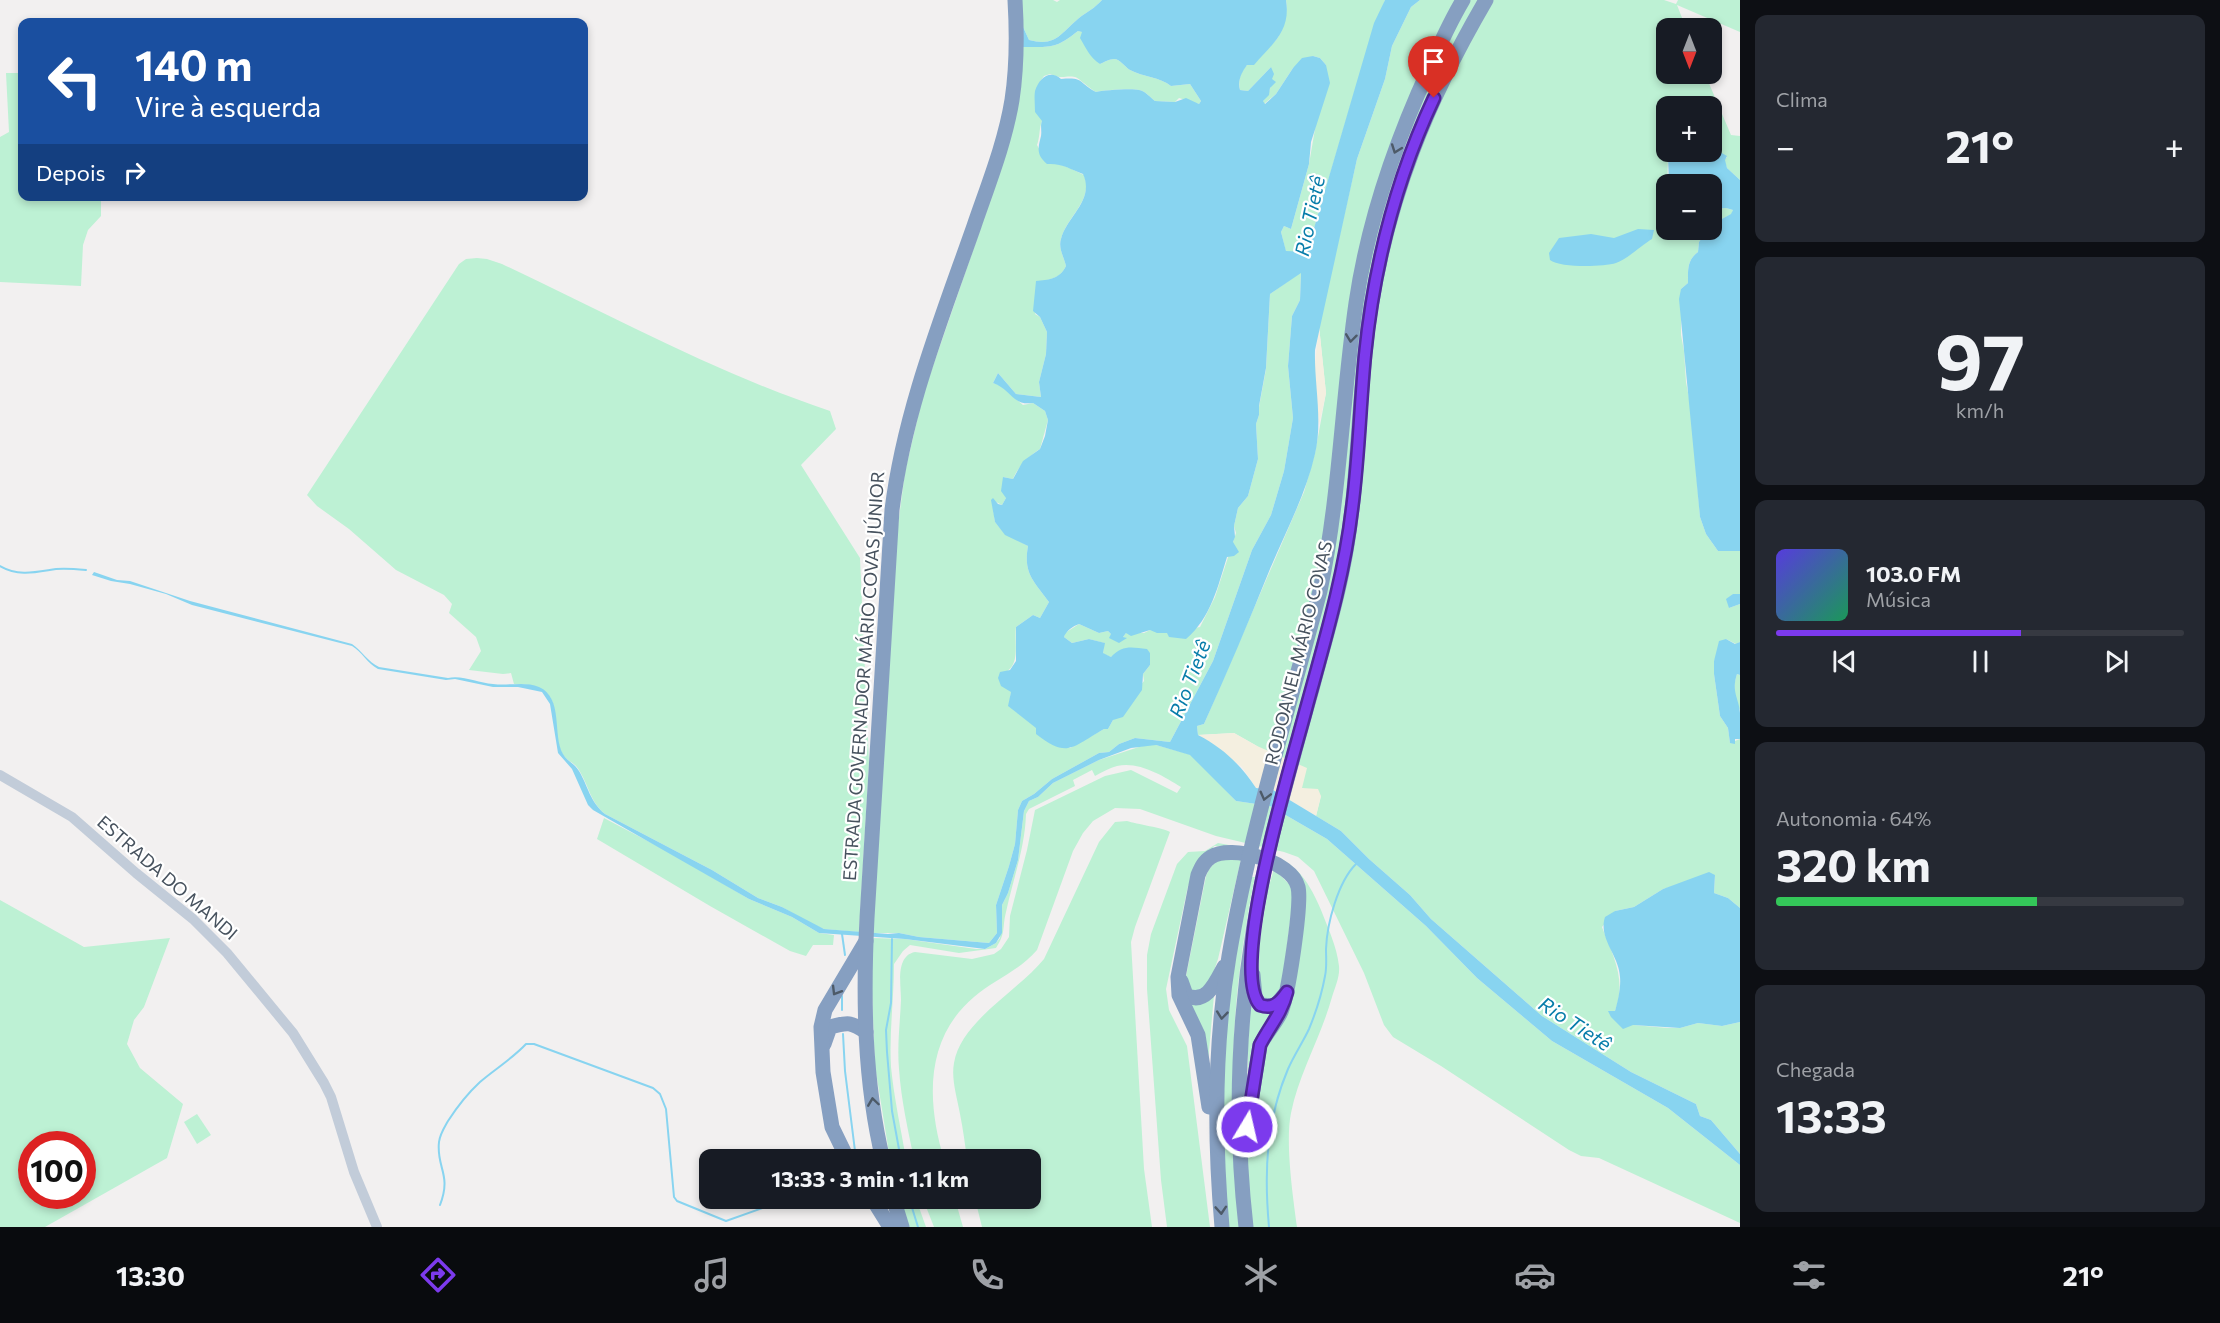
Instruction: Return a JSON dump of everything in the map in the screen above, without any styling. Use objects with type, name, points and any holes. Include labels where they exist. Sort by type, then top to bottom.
[{"type":"highway","name":"ESTRADA GOVERNADOR MÁRIO COVAS JÚNIOR","points":[[879,1149],[866,1032],[866,936],[890,537],[898,469],[916,395],[999,153],[1010,109],[1016,54],[1015,0]]},
{"type":"highway","name":"RODOANEL MÁRIO COVAS","points":[[1222,1227],[1216,1139],[1217,1071],[1229,957],[1241,895],[1327,558],[1338,480],[1351,337],[1368,237],[1405,123],[1463,0]]},
{"type":"highway","name":"RODOANEL MÁRIO COVAS","points":[[1246,1227],[1240,1153],[1239,1053],[1251,944],[1281,803],[1342,572],[1355,489],[1370,314],[1386,232],[1409,156],[1427,112],[1486,0]]},
{"type":"highway","points":[[1216,1139],[1198,1035],[1179,995],[1178,982],[1196,885],[1202,867],[1206,861],[1217,854],[1233,852],[1279,864],[1288,870],[1298,888],[1287,992],[1280,1014],[1260,1045],[1247,1127],[1240,1153]]},
{"type":"highway","name":"ESTRADA GOVERNADOR MÁRIO COVAS JÚNIOR","points":[[843,1149],[832,1127],[823,1072],[821,1027],[825,1010],[866,936]]},
{"type":"highway","points":[[1251,944],[1254,992],[1257,1002],[1264,1007],[1275,1006],[1287,992]]},
{"type":"highway","points":[[1181,970],[1182,986],[1186,995],[1190,998],[1201,998],[1215,985],[1229,957]]},
{"type":"highway","points":[[822,1052],[830,1027],[846,1023],[854,1024],[866,1032]]},
{"type":"highway","points":[[879,1209],[890,1227]]},
{"type":"highway","points":[[896,1209],[902,1227]]},
{"type":"main road","name":"ESTRADA DO MANDI","points":[[0,775],[72,817],[193,919],[227,953],[293,1034],[324,1083],[331,1097],[354,1172],[377,1227]]},
{"type":"green space","points":[[1021,0],[1057,2],[1060,0],[1102,0],[1057,38],[1038,42],[1029,40],[1023,27]]},
{"type":"green space","points":[[1286,0],[1385,0],[1355,90],[1307,252],[1286,252],[1281,232],[1284,226],[1291,229],[1309,164],[1326,65],[1320,58],[1313,56],[1293,68],[1276,94],[1264,104],[1263,101],[1271,86],[1271,67],[1248,91],[1240,90],[1239,81],[1245,67],[1276,40],[1281,32],[1286,15]]},
{"type":"green space","points":[[1420,0],[1664,0],[1676,4],[1678,0],[1740,0],[1740,32],[1722,24],[1722,18],[1707,18],[1677,5],[1682,18],[1656,18],[1656,84],[1709,84],[1714,96],[1656,96],[1656,162],[1668,162],[1668,174],[1656,174],[1656,240],[1701,240],[1698,252],[1690,262],[1688,283],[1681,289],[1681,335],[1691,409],[1700,517],[1706,534],[1718,551],[1740,551],[1740,594],[1733,594],[1729,608],[1740,604],[1740,642],[1736,644],[1726,639],[1714,661],[1714,674],[1720,716],[1728,728],[1730,743],[1740,739],[1740,908],[1728,898],[1714,893],[1715,875],[1663,889],[1634,907],[1615,911],[1602,927],[1617,968],[1620,989],[1615,1011],[1609,1011],[1633,1025],[1668,1028],[1680,1028],[1698,1023],[1722,1026],[1740,1022],[1740,1154],[1711,1120],[1700,1116],[1696,1104],[1631,1072],[1542,1016],[1431,919],[1410,895],[1341,831],[1316,816],[1321,796],[1302,788],[1257,746],[1234,733],[1198,735],[1197,726],[1204,724],[1304,492],[1315,453],[1326,393],[1319,326],[1357,159],[1385,79],[1392,46],[1411,7]]},
{"type":"green space","points":[[1078,31],[1083,32],[1100,64],[1116,59],[1130,70],[1171,86],[1190,84],[1201,101],[1199,104],[1179,98],[1175,102],[1155,101],[1136,89],[1096,92],[1075,77],[1058,77],[1050,74],[1044,76],[1039,83],[1042,121],[1037,145],[1047,163],[1062,165],[1084,175],[1086,184],[1083,200],[1060,242],[1066,266],[1058,276],[1047,280],[1035,314],[1040,317],[1047,332],[1046,354],[1039,382],[1041,397],[1016,394],[998,373],[993,383],[1000,385],[1023,405],[1033,403],[1045,411],[1048,420],[1040,449],[1024,462],[1013,479],[1003,477],[1006,498],[1002,505],[992,500],[995,522],[1005,534],[1028,546],[1028,570],[1049,602],[1040,618],[1033,615],[1016,627],[1015,659],[1013,665],[1004,673],[1011,692],[1009,706],[1037,728],[1070,748],[1108,729],[1144,681],[1143,674],[1150,665],[1150,653],[1130,648],[1111,657],[1103,654],[1104,643],[1089,639],[1072,643],[1064,637],[1065,633],[1079,624],[1099,633],[1108,631],[1111,634],[1126,638],[1123,637],[1126,633],[1144,633],[1150,630],[1168,633],[1200,627],[1215,597],[1236,533],[1234,526],[1238,508],[1248,496],[1258,459],[1256,424],[1266,369],[1270,294],[1301,272],[1300,300],[1292,316],[1288,366],[1293,418],[1284,471],[1271,515],[1252,550],[1213,661],[1170,742],[1135,738],[1119,744],[1109,752],[1099,753],[1052,779],[1022,801],[1018,810],[1015,844],[996,905],[997,933],[989,943],[899,933],[872,933],[897,533],[905,472],[923,395],[1001,169],[1023,47],[1053,46]]},
{"type":"green space","points":[[6,73],[18,73],[18,201],[101,201],[101,216],[88,230],[83,245],[81,286],[0,282],[0,137],[9,132]]},
{"type":"green space","points":[[1722,114],[1731,135],[1740,136],[1740,180],[1727,168],[1724,160],[1727,157],[1722,154]]},
{"type":"green space","points":[[1722,208],[1733,210],[1732,214],[1722,219]]},
{"type":"green space","points":[[477,258],[502,264],[705,361],[830,411],[836,429],[801,465],[860,558],[869,763],[859,932],[824,929],[810,923],[782,907],[758,898],[712,870],[605,814],[595,803],[576,766],[562,753],[554,706],[550,697],[543,690],[532,686],[514,684],[511,673],[469,670],[481,651],[476,637],[449,613],[452,604],[444,595],[396,570],[349,529],[317,506],[307,495],[459,264],[466,259]]},
{"type":"green space","points":[[1737,674],[1740,675],[1740,710],[1734,692]]},
{"type":"green space","points":[[1145,745],[1156,745],[1192,755],[1236,801],[1270,806],[1327,839],[1426,926],[1477,978],[1552,1041],[1668,1108],[1740,1165],[1740,1223],[1599,1158],[1581,1156],[1569,1150],[1393,1037],[1384,1025],[1364,973],[1314,871],[1298,857],[1216,836],[1140,809],[1115,808],[1093,821],[1073,851],[1037,950],[1022,964],[974,997],[958,1014],[946,1032],[938,1052],[934,1073],[934,1116],[941,1149],[912,1149],[898,1060],[900,972],[904,959],[915,952],[972,959],[994,954],[1001,949],[1009,937],[1010,916],[1035,810],[1105,776],[1131,770],[1177,793],[1181,787],[1151,770],[1125,765],[1106,770],[1095,776],[1092,770],[1073,780],[1075,786],[1029,809],[1026,814],[1021,851],[1003,934],[996,948],[959,953],[910,945],[894,964],[891,1067],[904,1149],[888,1149],[875,1066],[872,938],[905,939],[976,949],[985,949],[996,943],[1000,938],[1002,905],[1018,860],[1024,811],[1029,801],[1038,797],[1053,783],[1099,760]]},
{"type":"green space","points":[[604,818],[676,856],[749,899],[792,917],[819,933],[834,935],[833,945],[813,945],[806,956],[790,951],[597,839]]},
{"type":"green space","points":[[1127,821],[1170,832],[1131,942],[1144,1169],[1152,1227],[982,1227],[978,1209],[1041,1209],[1041,1149],[966,1149],[953,1075],[954,1063],[967,1034],[979,1020],[1044,959],[1099,842],[1115,822]]},
{"type":"green space","points":[[1218,843],[1254,850],[1268,854],[1281,859],[1297,871],[1270,855],[1247,849],[1214,846],[1188,886],[1166,989],[1169,1010],[1187,1046],[1210,1227],[1167,1227],[1161,1180],[1147,989],[1147,955],[1151,934],[1177,864],[1188,852],[1205,851]]},
{"type":"green space","points":[[1242,855],[1218,959],[1209,985],[1193,992],[1187,984],[1186,976],[1206,876],[1216,862]]},
{"type":"green space","points":[[1274,869],[1294,889],[1281,994],[1263,1003],[1257,982],[1258,950],[1268,889]]},
{"type":"green space","points":[[1297,871],[1312,891],[1321,910],[1334,945],[1339,970],[1322,1026],[1299,1084],[1289,1125],[1289,1154],[1297,1227],[1250,1227],[1247,1198],[1248,1044],[1251,999],[1279,1015]]},
{"type":"green space","points":[[1248,877],[1255,877],[1238,986],[1233,1068],[1239,1227],[1225,1227],[1221,1167],[1225,1029]]},
{"type":"green space","points":[[0,900],[84,947],[170,938],[144,1007],[134,1020],[127,1044],[140,1068],[183,1104],[167,1158],[96,1198],[96,1131],[18,1131],[18,1209],[77,1209],[45,1227],[0,1227]]},
{"type":"green space","points":[[1214,995],[1207,1074],[1190,1003]]},
{"type":"green space","points":[[197,1114],[211,1135],[197,1144],[184,1122]]},
{"type":"green space","points":[[902,1209],[920,1209],[926,1227],[908,1227]]},
{"type":"green space","points":[[927,1209],[958,1209],[963,1227],[934,1227]]},
{"type":"sand","points":[[1319,326],[1326,393],[1319,425],[1314,373]]},
{"type":"sand","points":[[1234,733],[1307,768],[1302,788],[1318,789],[1321,796],[1316,816],[1273,790],[1256,788],[1242,767],[1198,735]]},
{"type":"water","points":[[1102,0],[1286,0],[1286,20],[1279,36],[1254,65],[1247,65],[1239,87],[1240,90],[1248,91],[1271,67],[1274,74],[1272,79],[1276,82],[1263,101],[1265,104],[1276,94],[1302,58],[1313,56],[1320,58],[1326,65],[1330,83],[1311,142],[1309,164],[1291,229],[1284,226],[1281,232],[1286,251],[1307,252],[1374,23],[1385,0],[1420,0],[1411,7],[1392,46],[1385,79],[1357,159],[1315,350],[1318,428],[1311,469],[1213,705],[1204,724],[1197,726],[1198,735],[1230,757],[1256,788],[1273,790],[1341,831],[1410,895],[1431,919],[1542,1016],[1631,1072],[1696,1104],[1700,1116],[1711,1120],[1740,1154],[1740,1165],[1668,1108],[1552,1041],[1477,978],[1426,926],[1327,839],[1270,806],[1236,801],[1190,755],[1156,745],[1131,748],[1099,760],[1053,783],[1038,797],[1029,801],[1024,811],[1018,860],[1002,905],[1002,933],[996,943],[985,949],[905,939],[819,933],[792,917],[749,899],[593,810],[588,805],[572,769],[558,753],[550,704],[542,692],[518,687],[493,687],[455,679],[446,680],[378,669],[352,646],[192,605],[166,594],[92,575],[94,572],[117,580],[130,581],[190,601],[352,644],[379,667],[487,683],[528,684],[539,687],[552,699],[563,754],[577,769],[593,799],[605,814],[712,870],[758,898],[782,907],[824,929],[899,933],[989,943],[997,933],[996,905],[1015,844],[1018,810],[1022,801],[1052,779],[1099,753],[1109,752],[1119,744],[1135,738],[1170,742],[1213,661],[1252,550],[1271,515],[1284,471],[1293,418],[1288,366],[1292,316],[1300,300],[1301,273],[1270,294],[1266,368],[1256,424],[1258,459],[1248,496],[1238,508],[1234,526],[1233,542],[1239,552],[1227,557],[1208,611],[1195,631],[1186,639],[1169,637],[1167,633],[1150,630],[1131,636],[1126,633],[1123,637],[1127,638],[1119,643],[1109,638],[1111,634],[1108,631],[1099,633],[1079,624],[1072,627],[1064,637],[1072,643],[1089,639],[1105,643],[1103,653],[1111,657],[1119,650],[1127,648],[1147,649],[1150,653],[1150,665],[1143,674],[1142,690],[1123,717],[1113,720],[1108,729],[1070,748],[1056,746],[1036,734],[1036,728],[1008,706],[1011,692],[1001,686],[998,678],[1000,672],[1010,670],[1016,661],[1016,627],[1033,615],[1040,618],[1049,602],[1028,570],[1028,546],[1005,535],[995,522],[991,500],[993,498],[1002,505],[1006,498],[1001,491],[1003,477],[1013,479],[1023,461],[1040,449],[1048,420],[1045,411],[1033,403],[1016,400],[993,383],[998,373],[1016,394],[1041,397],[1039,382],[1046,354],[1047,332],[1040,317],[1033,311],[1036,281],[1057,276],[1066,266],[1060,242],[1083,200],[1086,183],[1083,174],[1062,165],[1047,164],[1041,158],[1039,148],[1042,121],[1035,112],[1035,91],[1045,76],[1053,75],[1061,79],[1078,80],[1096,92],[1136,89],[1155,101],[1175,102],[1186,98],[1199,104],[1201,101],[1190,84],[1171,86],[1130,70],[1116,59],[1100,64],[1091,56],[1080,38],[1082,32],[1078,31],[1053,46],[1023,47],[1023,27],[1029,40],[1046,42],[1052,40]]},
{"type":"water","points":[[1722,153],[1727,156],[1725,160],[1727,168],[1740,180],[1740,551],[1718,551],[1706,534],[1700,517],[1679,299],[1681,289],[1688,283],[1690,262],[1698,252],[1699,242],[1700,240],[1722,240],[1722,219],[1731,214],[1733,210],[1722,208],[1722,174],[1669,174],[1668,162],[1722,162]]},
{"type":"water","points":[[1638,229],[1654,230],[1652,239],[1616,263],[1582,266],[1555,263],[1550,260],[1549,253],[1559,238],[1591,234],[1614,238]]},
{"type":"water","points":[[1733,594],[1740,594],[1740,604],[1729,608],[1726,599]]},
{"type":"water","points":[[1726,639],[1735,644],[1740,642],[1740,675],[1737,674],[1735,690],[1740,713],[1740,739],[1735,739],[1735,744],[1730,743],[1728,728],[1720,716],[1714,674],[1714,661],[1719,641]]},
{"type":"water","points":[[1709,872],[1715,875],[1714,893],[1728,898],[1740,908],[1740,1022],[1722,1026],[1698,1023],[1680,1028],[1633,1025],[1623,1029],[1608,1011],[1615,1011],[1620,981],[1619,969],[1604,933],[1605,917],[1615,911],[1634,907],[1663,889]]},
{"type":"waterway","points":[[0,566],[21,573],[60,569],[86,570]]},
{"type":"waterway","points":[[1269,1227],[1268,1147],[1275,1108],[1288,1069],[1309,1029],[1316,1009],[1326,973],[1326,949],[1331,915],[1344,881],[1356,864]]},
{"type":"waterway","points":[[842,934],[845,955]]},
{"type":"waterway","points":[[892,939],[891,1003],[886,1030],[892,1111],[899,1149]]},
{"type":"waterway","points":[[842,996],[842,1010]]},
{"type":"waterway","points":[[843,1034],[855,1149]]},
{"type":"waterway","points":[[440,1205],[444,1178],[439,1142],[448,1121],[486,1077],[526,1044],[534,1044],[653,1088],[660,1094],[666,1109],[674,1197],[677,1201],[726,1221],[760,1209]]},
{"type":"waterway","points":[[912,1209],[918,1227]]},
{"type":"route","points":[[1247,1127],[1260,1045],[1280,1014],[1287,992],[1280,1002],[1269,1007],[1260,1005],[1255,997],[1251,944],[1259,898],[1271,841],[1342,572],[1354,495],[1365,354],[1377,272],[1395,197],[1409,156],[1434,98]]},
{"type":"water label","name":"Rio Tietê","points":[[1310,216]]},
{"type":"water label","name":"Rio Tietê","points":[[1190,679]]},
{"type":"water label","name":"Rio Tietê","points":[[1575,1024]]}]
